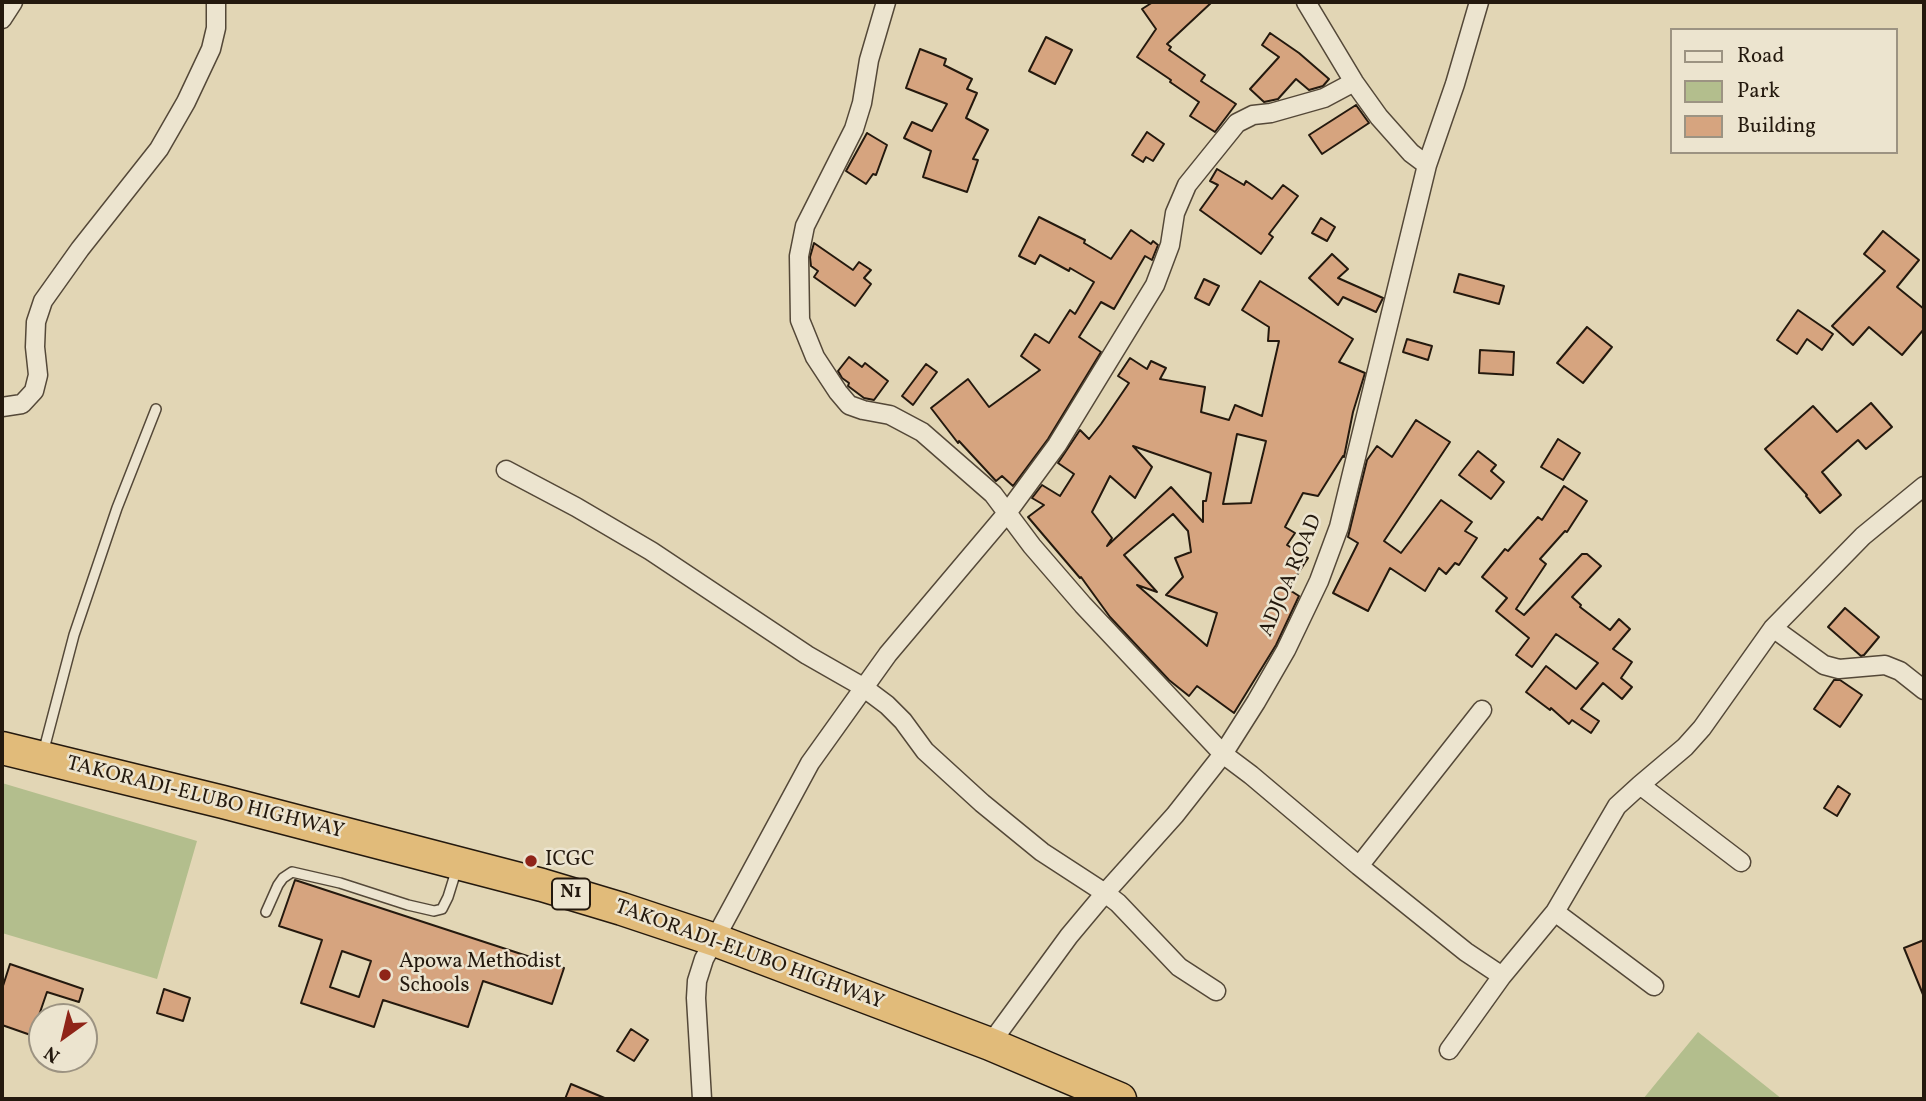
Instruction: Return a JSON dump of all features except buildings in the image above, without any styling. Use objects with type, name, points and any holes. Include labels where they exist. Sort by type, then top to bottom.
[{"type":"highway","name":"TAKORADI-ELUBO HIGHWAY","points":[[2,748],[223,802],[609,905],[715,940],[990,1044],[1120,1099]]},
{"type":"street","points":[[2,19],[13,2]]},
{"type":"street","points":[[2,407],[22,404],[34,391],[38,375],[36,322],[43,301],[80,249],[159,149],[186,102],[211,48],[216,28],[216,2]]},
{"type":"street","points":[[886,2],[869,60],[862,103],[854,129],[805,226],[799,256],[800,320],[815,356],[849,404],[863,410],[890,415],[922,432],[993,494],[1090,614],[1223,754],[1465,952],[1502,976]]},
{"type":"street","points":[[1306,2],[1354,82],[1394,135],[1427,165]]},
{"type":"street","name":"ADJOA ROAD","points":[[990,1044],[1069,936],[1175,816],[1223,754],[1286,650],[1319,581],[1339,527],[1427,165],[1455,85],[1479,2]]},
{"type":"street","points":[[702,1099],[696,998],[697,981],[704,959],[810,763],[896,644],[1007,513],[1057,444],[1156,285],[1170,245],[1175,213],[1188,185],[1237,123],[1253,115],[1271,113],[1324,98],[1354,82]]},
{"type":"street","points":[[506,470],[576,506],[651,551],[807,655],[863,687],[887,705],[903,721],[925,751],[982,803],[1042,852],[1118,903],[1179,967],[1216,991]]},
{"type":"street","points":[[1449,1050],[1502,976],[1555,912],[1618,806],[1702,729],[1773,628],[1863,536],[1924,486]]},
{"type":"street","points":[[1773,628],[1824,666],[1839,669],[1885,664],[1900,671],[1924,690]]},
{"type":"street","points":[[1359,866],[1482,710]]},
{"type":"street","points":[[1640,785],[1741,862]]},
{"type":"street","points":[[1555,912],[1654,986]]},
{"type":"lane","points":[[42,758],[74,635],[117,508],[156,409]]},
{"type":"lane","points":[[266,912],[278,885],[292,872],[340,883],[417,907],[434,911],[442,909],[458,863]]},
{"type":"green space","points":[[2,783],[197,841],[157,979],[2,933]]},
{"type":"green space","points":[[1698,1032],[1782,1099],[1643,1099]]},
{"type":"place","name":"ICGC","points":[[531,861]]},
{"type":"place","name":"Apowa Methodist Schools","points":[[385,975]]}]
